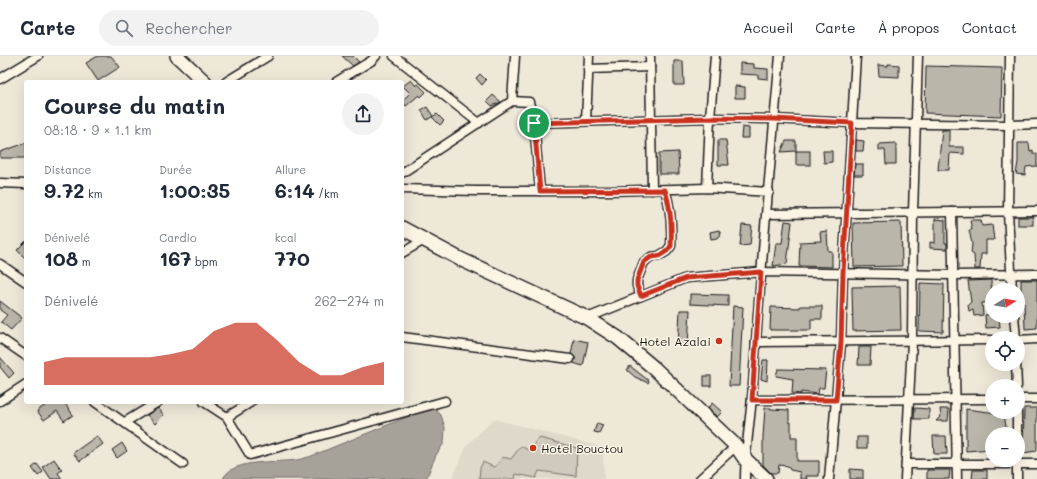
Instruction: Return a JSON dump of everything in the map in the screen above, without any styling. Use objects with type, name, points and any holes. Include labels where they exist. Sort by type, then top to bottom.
[{"type":"main road","points":[[177,56],[203,80]]},
{"type":"main road","points":[[404,229],[460,259],[587,318],[618,338],[654,368],[736,446],[745,459],[766,479]]},
{"type":"street","points":[[0,78],[38,56]]},
{"type":"street","points":[[229,80],[268,56]]},
{"type":"street","points":[[339,80],[376,56]]},
{"type":"street","points":[[394,56],[479,123]]},
{"type":"street","points":[[512,101],[515,56]]},
{"type":"street","points":[[586,121],[589,56]]},
{"type":"street","points":[[650,56],[652,190]]},
{"type":"street","points":[[707,188],[710,118],[715,56]]},
{"type":"street","points":[[745,479],[745,459],[752,400],[761,272],[780,56]]},
{"type":"street","points":[[829,479],[841,342],[846,213],[856,56]]},
{"type":"street","points":[[905,479],[912,341],[918,56]]},
{"type":"street","points":[[1010,56],[1008,212],[1012,283]]},
{"type":"street","points":[[588,69],[650,67]]},
{"type":"street","points":[[404,172],[512,101],[529,102],[534,123],[540,191]]},
{"type":"street","points":[[534,123],[710,118],[774,119],[852,123],[1037,124]]},
{"type":"street","points":[[0,183],[24,184]]},
{"type":"street","points":[[404,189],[540,191],[665,190],[707,188],[769,192]]},
{"type":"street","points":[[641,296],[637,286],[637,280],[644,262],[651,257],[659,256],[667,251],[671,246],[671,216],[665,190]]},
{"type":"street","points":[[767,214],[1037,211]]},
{"type":"street","points":[[952,212],[957,479]]},
{"type":"street","points":[[404,252],[424,240]]},
{"type":"street","points":[[0,264],[24,281]]},
{"type":"street","points":[[587,318],[686,278],[761,272],[953,275],[1037,274]]},
{"type":"street","points":[[404,337],[570,359]]},
{"type":"street","points":[[0,338],[24,355]]},
{"type":"street","points":[[1025,339],[1037,339]]},
{"type":"street","points":[[756,342],[985,340]]},
{"type":"street","points":[[0,401],[24,385]]},
{"type":"street","points":[[1025,399],[1037,399]]},
{"type":"street","points":[[752,400],[985,400]]},
{"type":"street","points":[[207,404],[227,417],[250,455],[445,401]]},
{"type":"street","points":[[98,404],[183,464]]},
{"type":"street","points":[[124,422],[155,404]]},
{"type":"street","points":[[227,417],[248,404]]},
{"type":"street","points":[[700,479],[736,446]]},
{"type":"street","points":[[906,464],[985,463]]},
{"type":"street","points":[[1025,463],[1037,464]]},
{"type":"street","points":[[1017,467],[1017,479]]},
{"type":"shaded area","points":[[435,409],[441,415],[445,428],[444,443],[436,455],[426,479],[223,479],[228,472],[245,465],[297,460],[309,457],[422,411]]},
{"type":"shaded area","name":"Hotel Bouctou","points":[[494,419],[594,445],[603,449],[604,479],[452,479],[467,445]]},
{"type":"shaded area","points":[[540,438],[577,448],[576,476],[539,471],[536,478],[516,474],[515,479],[479,479],[480,468],[483,462],[494,467],[500,462],[502,457],[511,459],[521,446],[528,450]]},
{"type":"building","points":[[98,56],[111,56],[120,67],[97,80],[86,63]]},
{"type":"building","points":[[342,56],[353,56],[359,62],[353,66]]},
{"type":"building","points":[[674,61],[683,61],[684,85],[674,85]]},
{"type":"building","points":[[740,63],[754,64],[754,68],[768,69],[768,79],[758,78],[758,75],[740,74]]},
{"type":"building","points":[[888,64],[899,65],[899,77],[879,76],[878,65],[888,66]]},
{"type":"building","points":[[926,66],[1002,68],[1001,116],[925,113]]},
{"type":"building","points":[[480,74],[486,80],[482,85],[476,78]]},
{"type":"building","points":[[411,80],[416,86],[418,84],[426,92],[421,97],[419,95],[406,106],[404,104],[404,99],[410,93],[404,85]]},
{"type":"building","points":[[735,86],[745,87],[745,98],[735,98]]},
{"type":"building","points":[[493,95],[501,102],[492,106],[487,101]]},
{"type":"building","points":[[427,107],[433,116],[427,120],[421,110]]},
{"type":"building","points":[[437,114],[444,121],[440,125],[432,117]]},
{"type":"building","points":[[742,127],[749,128],[749,138],[741,138]]},
{"type":"building","points":[[942,130],[949,130],[949,147],[964,147],[964,154],[950,153],[949,170],[938,170]]},
{"type":"building","points":[[718,140],[726,140],[729,165],[718,165]]},
{"type":"building","points":[[856,140],[864,141],[863,151],[856,151]]},
{"type":"building","points":[[786,141],[796,141],[796,151],[781,152]]},
{"type":"building","points":[[896,143],[896,164],[886,164],[885,150],[879,150],[879,144]]},
{"type":"building","points":[[1018,143],[1029,143],[1030,151],[1033,150],[1033,154],[1037,154],[1037,166],[1026,167],[1025,175],[1016,174],[1018,162]]},
{"type":"building","points":[[24,144],[24,158],[0,158],[0,152]]},
{"type":"building","points":[[796,151],[810,151],[810,165],[796,165]]},
{"type":"building","points":[[823,151],[832,151],[832,162],[824,163]]},
{"type":"building","points":[[678,152],[679,174],[659,174],[659,153]]},
{"type":"building","points":[[855,164],[863,164],[863,175],[854,175]]},
{"type":"building","points":[[1018,217],[1033,217],[1033,225],[1018,225]]},
{"type":"building","points":[[935,219],[945,220],[945,243],[947,243],[947,249],[930,248],[930,242],[935,243]]},
{"type":"building","points":[[970,220],[981,220],[982,226],[992,225],[994,240],[986,240],[986,254],[981,254],[980,269],[975,269],[974,255],[971,253],[972,244],[969,230],[972,230]]},
{"type":"building","points":[[785,221],[792,222],[787,264],[773,266],[776,243],[782,243]]},
{"type":"building","points":[[901,222],[902,266],[854,267],[853,223]]},
{"type":"building","points":[[742,225],[752,226],[750,245],[740,246]]},
{"type":"building","points":[[719,230],[721,235],[717,238],[711,239],[710,232]]},
{"type":"building","points":[[827,231],[828,251],[832,251],[832,267],[799,266],[800,242],[821,241],[820,232]]},
{"type":"building","points":[[24,243],[24,257],[17,250]]},
{"type":"building","points":[[991,280],[991,283],[985,283],[985,303],[982,303],[983,315],[974,316],[973,310],[969,311],[968,305],[971,302],[968,281]]},
{"type":"building","points":[[1021,280],[1037,280],[1037,328],[1025,329],[1025,283],[1021,283]]},
{"type":"building","points":[[920,283],[944,284],[943,332],[919,331]]},
{"type":"building","points":[[900,286],[901,330],[853,331],[852,287]]},
{"type":"building","points":[[690,294],[728,295],[728,306],[690,304]]},
{"type":"building","points":[[0,301],[22,318],[11,330],[1,322],[7,315],[0,310]]},
{"type":"building","points":[[733,306],[743,307],[739,386],[729,386]]},
{"type":"building","points":[[800,306],[822,306],[822,319],[811,319],[811,330],[770,330],[771,307],[800,308]]},
{"type":"building","points":[[680,310],[690,310],[688,346],[678,346]]},
{"type":"building","points":[[986,323],[1000,323],[1000,327],[986,328]]},
{"type":"building","points":[[574,339],[588,342],[583,366],[573,363],[575,357],[571,354]]},
{"type":"building","points":[[859,347],[871,347],[870,365],[858,365]]},
{"type":"building","points":[[0,357],[14,373],[9,378],[0,367]]},
{"type":"building","points":[[763,360],[768,360],[767,381],[761,379]]},
{"type":"building","points":[[630,366],[649,381],[648,383],[635,377],[627,370]]},
{"type":"building","points":[[778,369],[826,370],[824,388],[819,388],[818,394],[801,392],[801,394],[792,393],[793,379],[776,376]]},
{"type":"building","points":[[704,376],[711,376],[711,386],[704,386]]},
{"type":"building","points":[[712,403],[722,412],[717,417],[708,408]]},
{"type":"building","points":[[47,404],[65,404],[73,415],[64,421],[57,411],[44,420],[37,411]]},
{"type":"building","points":[[158,408],[164,415],[155,424],[147,415]]},
{"type":"building","points":[[765,408],[789,410],[791,437],[797,437],[797,461],[819,461],[819,476],[806,476],[807,479],[800,479],[800,472],[790,470],[788,466],[779,465],[778,473],[771,473],[763,465]]},
{"type":"building","points":[[915,408],[929,409],[929,419],[914,419]]},
{"type":"building","points":[[1025,408],[1037,408],[1037,451],[1025,453],[1025,427],[1024,427]]},
{"type":"building","points":[[940,409],[949,409],[948,421],[936,421],[941,416]]},
{"type":"building","points":[[966,409],[985,412],[985,419],[1005,419],[1006,427],[985,427],[985,450],[966,451]]},
{"type":"building","points":[[597,423],[603,425],[599,433],[594,432]]},
{"type":"building","points":[[97,436],[103,444],[80,461],[73,453]]},
{"type":"building","points":[[933,436],[946,436],[947,454],[934,454]]},
{"type":"building","points":[[857,437],[867,437],[867,448],[857,448]]},
{"type":"building","points":[[122,443],[127,451],[117,458],[112,450]]},
{"type":"building","points":[[54,459],[62,470],[58,473],[62,479],[51,479],[43,467]]},
{"type":"building","points":[[37,464],[43,472],[38,476],[32,468]]},
{"type":"building","points":[[850,469],[863,470],[863,479],[850,479]]},
{"type":"building","points":[[927,470],[950,470],[949,479],[927,479]]},
{"type":"building","points":[[973,470],[987,470],[987,479],[972,479]]},
{"type":"place","name":"Hotel Azalai","points":[[719,341]]},
{"type":"place","name":"Hotel Bouctou","points":[[533,448]]},
{"type":"route","points":[[710,118],[774,119],[852,123],[843,273],[841,342],[836,400],[752,400],[761,272],[686,278],[641,296],[637,286],[637,280],[644,262],[651,257],[659,256],[667,251],[671,246],[671,216],[665,190],[540,191],[534,123],[710,118]]}]
